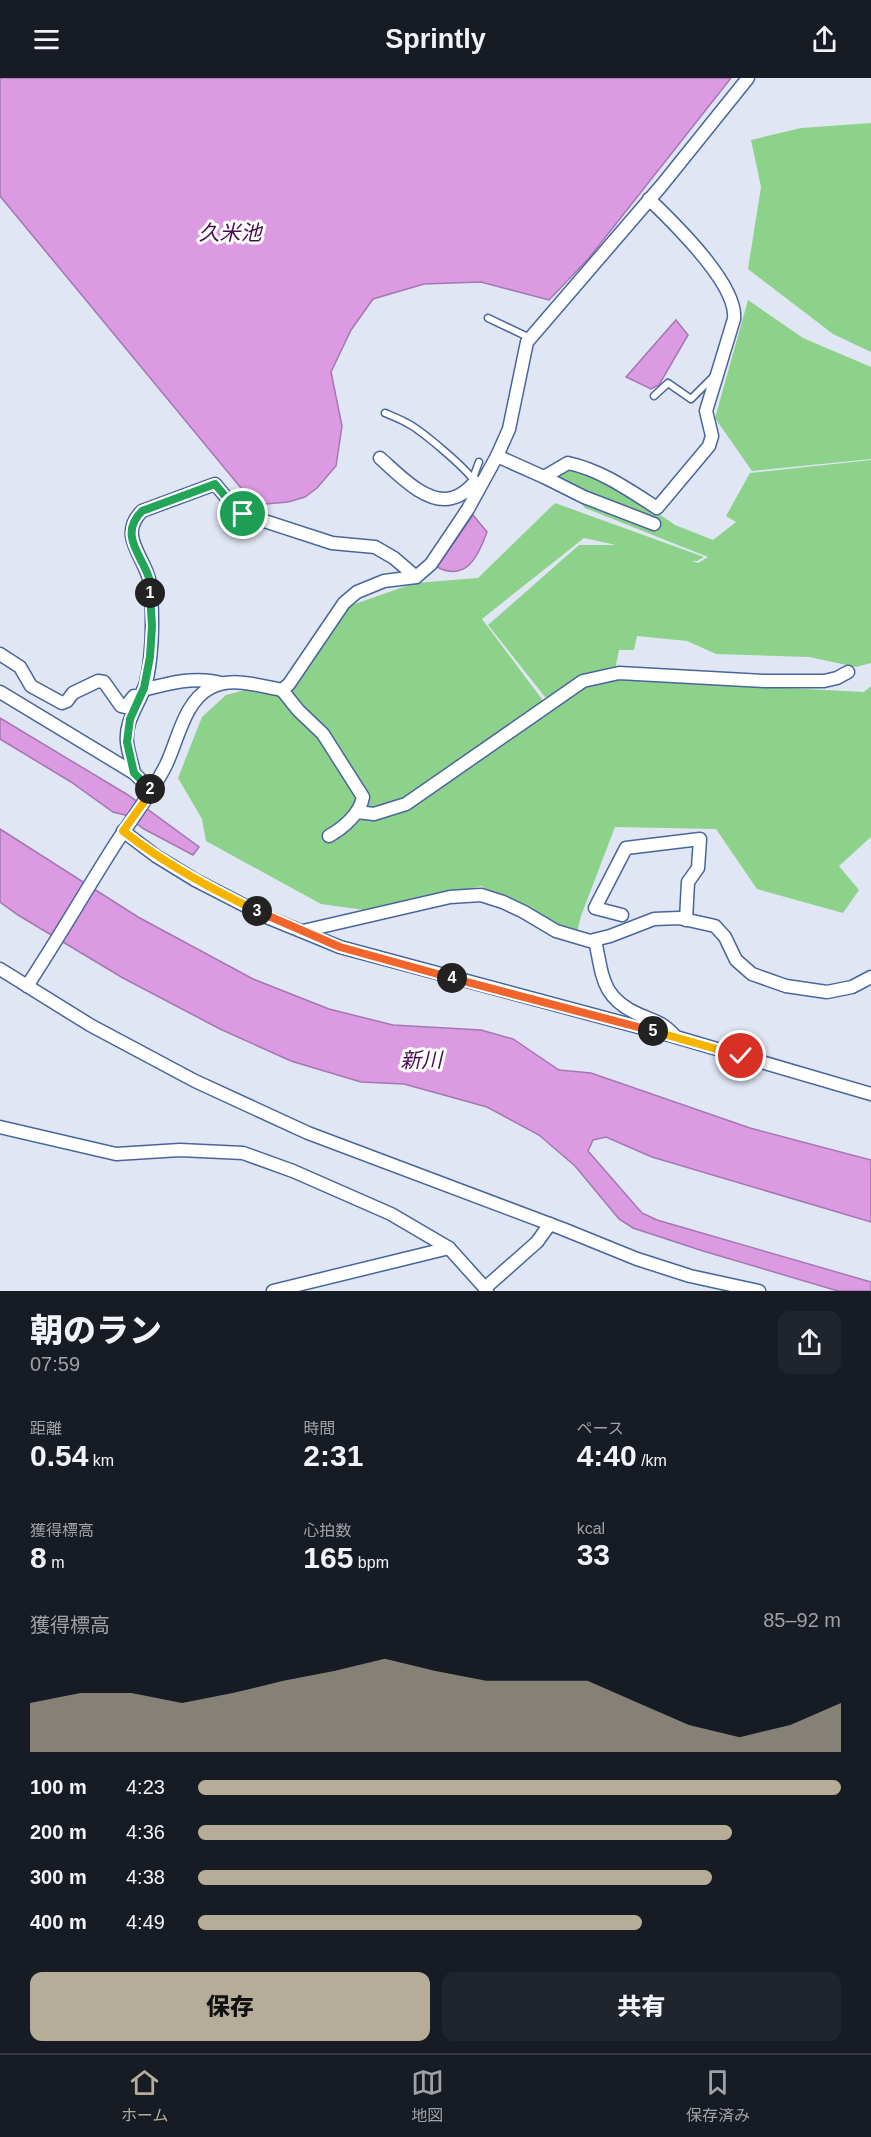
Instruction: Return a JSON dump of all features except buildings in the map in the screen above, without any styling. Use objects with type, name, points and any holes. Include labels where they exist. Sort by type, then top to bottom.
[{"type":"street","points":[[380,458],[411,485],[437,498],[451,499],[476,483],[498,456],[509,429],[524,350],[530,338],[649,199],[748,78]]},
{"type":"street","points":[[544,477],[568,463],[581,466],[620,484],[657,508],[711,441],[706,411],[734,320],[735,308],[706,259],[649,199]]},
{"type":"street","points":[[498,456],[584,497],[654,524]]},
{"type":"street","points":[[282,690],[289,684],[344,603],[357,592],[384,581],[416,577],[431,564],[444,547],[476,483]]},
{"type":"street","points":[[134,773],[127,742],[127,731],[144,689],[152,626],[148,577],[134,548],[132,536],[135,520],[139,514],[215,484],[243,514],[332,543],[375,547],[394,558],[416,577]]},
{"type":"street","points":[[0,654],[20,667],[31,686],[62,703],[90,683],[102,681],[117,702],[125,707],[135,694],[144,689],[190,680],[208,680],[225,684]]},
{"type":"street","points":[[357,812],[374,814],[406,804],[583,681],[619,673],[765,681],[824,681],[848,672]]},
{"type":"street","points":[[30,981],[123,832],[152,791],[193,704],[201,694],[213,686],[245,683],[282,690],[298,710],[323,734],[363,797],[362,806],[357,812],[329,836]]},
{"type":"street","points":[[1,692],[134,773],[152,791]]},
{"type":"street","points":[[123,832],[195,880],[269,918],[340,947],[676,1037],[871,1094]]},
{"type":"street","points":[[622,915],[595,908],[626,848],[700,838],[698,868],[688,882],[686,920]]},
{"type":"street","points":[[303,931],[450,897],[481,895],[514,907],[556,931],[590,941],[654,919],[686,920],[715,926],[725,937],[736,960],[752,974],[786,986],[828,992],[852,987],[871,977]]},
{"type":"street","points":[[595,940],[607,991],[617,1003],[663,1023],[676,1037]]},
{"type":"street","points":[[1,970],[30,981],[90,1025],[195,1081],[288,1123],[638,1259],[690,1276],[759,1291]]},
{"type":"street","points":[[0,1127],[116,1154],[180,1150],[243,1152],[391,1214],[449,1248],[486,1289],[537,1242],[550,1224]]},
{"type":"street","points":[[273,1291],[449,1248]]},
{"type":"street","points":[[690,1276],[715,1291]]},
{"type":"lane","points":[[488,318],[530,338]]},
{"type":"lane","points":[[654,396],[668,382],[691,399],[718,373]]},
{"type":"lane","points":[[385,413],[413,426],[476,483]]},
{"type":"lane","points":[[476,483],[479,462]]},
{"type":"green space","points":[[871,123],[871,352],[833,334],[748,269],[761,187],[751,140],[801,128]]},
{"type":"green space","points":[[748,300],[803,338],[871,367],[871,459],[752,471],[715,418]]},
{"type":"green space","points":[[871,460],[871,663],[856,667],[809,657],[716,654],[687,641],[637,636],[634,650],[619,650],[615,670],[551,697],[545,697],[488,625],[579,545],[616,545],[584,538],[482,619],[544,702],[607,679],[864,692],[871,686],[871,837],[839,866],[859,890],[843,913],[757,889],[716,829],[615,827],[581,916],[576,936],[481,886],[379,912],[321,904],[206,841],[202,819],[178,778],[202,717],[226,695],[253,688],[289,694],[349,606],[415,583],[478,578],[555,503],[704,557],[692,561],[698,563],[708,557],[585,508],[555,474],[568,467],[615,484],[675,525],[713,540],[736,522],[726,516],[750,473]]},
{"type":"water","name":"久米池","points":[[0,78],[731,78],[589,258],[549,300],[481,282],[424,284],[373,299],[351,330],[331,372],[342,426],[336,466],[317,488],[305,497],[288,502],[255,505],[0,196]]},
{"type":"water","points":[[676,320],[688,335],[659,385],[651,389],[626,377]]},
{"type":"water","points":[[473,515],[487,532],[475,558],[470,565],[456,571],[447,571],[437,567]]},
{"type":"water","points":[[0,718],[128,795],[199,847],[193,855],[144,829],[125,815],[113,812],[71,782],[0,739]]},
{"type":"water","name":"新川","points":[[0,829],[138,917],[253,979],[329,1009],[393,1025],[481,1030],[513,1039],[559,1070],[591,1073],[750,1128],[871,1160],[871,1222],[652,1157],[606,1137],[593,1140],[588,1151],[642,1213],[657,1220],[871,1282],[871,1291],[838,1291],[633,1228],[619,1219],[575,1166],[539,1135],[487,1107],[404,1084],[361,1082],[291,1061],[220,1029],[123,978],[0,902]]},
{"type":"route","points":[[243,514],[215,484],[142,511],[135,520],[132,536],[134,548],[148,577],[152,626],[150,657],[144,688],[130,719],[127,742],[134,773],[152,791],[123,831],[156,856],[195,880],[269,918],[340,947],[741,1056]]}]
